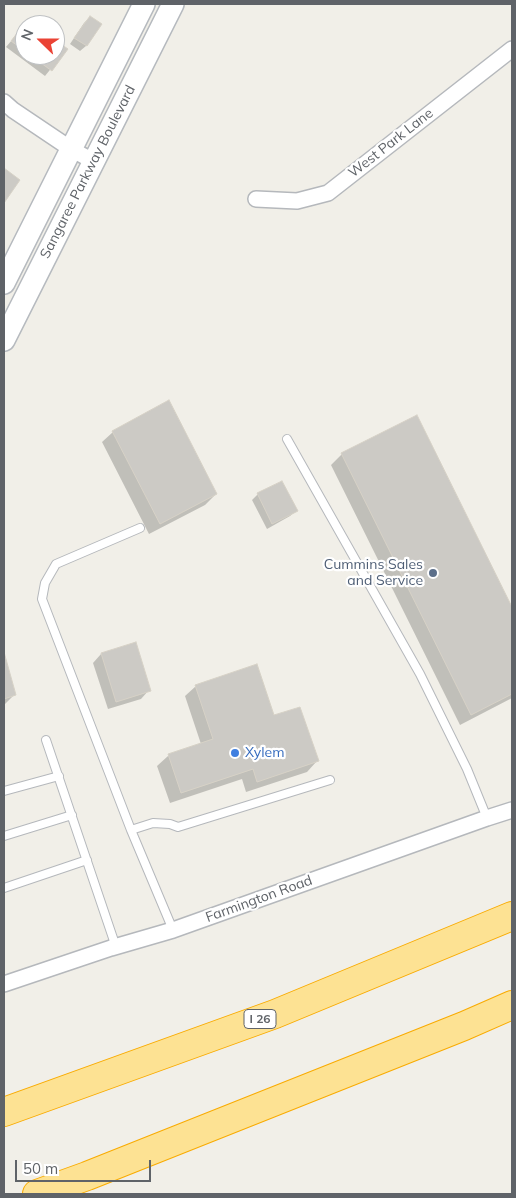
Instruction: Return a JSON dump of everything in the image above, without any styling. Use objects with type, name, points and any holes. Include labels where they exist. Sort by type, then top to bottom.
[{"type":"highway","name":"I 26","points":[[4,1112],[276,1014],[512,916]]},
{"type":"highway","points":[[37,1194],[115,1166],[512,1005]]},
{"type":"main road","name":"Sangaree Parkway Boulevard","points":[[4,284],[144,4]]},
{"type":"main road","name":"Sangaree Parkway Boulevard","points":[[4,340],[172,4]]},
{"type":"street","name":"West Park Lane","points":[[256,199],[297,200],[328,193],[512,49]]},
{"type":"street","points":[[4,102],[71,149],[94,161]]},
{"type":"street","name":"Farmington Road","points":[[4,984],[173,930],[512,810]]},
{"type":"lane","points":[[287,439],[420,674],[468,769],[487,818]]},
{"type":"lane","points":[[140,528],[56,564],[44,583],[42,599],[131,830],[173,930]]},
{"type":"lane","points":[[46,740],[116,947]]},
{"type":"lane","points":[[4,791],[59,776]]},
{"type":"lane","points":[[131,830],[153,823],[170,824],[178,827],[330,780]]},
{"type":"lane","points":[[4,836],[72,816]]},
{"type":"lane","points":[[4,888],[87,860]]},
{"type":"building","points":[[90,16],[102,24],[87,46],[74,38]]},
{"type":"building","points":[[15,36],[15,44],[11,41]]},
{"type":"building","points":[[44,65],[56,65],[52,71]]},
{"type":"building","points":[[4,168],[20,180],[4,203]]},
{"type":"building","points":[[169,400],[217,494],[160,524],[112,431]]},
{"type":"building","points":[[417,415],[512,607],[512,694],[471,715],[341,453]]},
{"type":"building","points":[[282,481],[298,511],[272,524],[257,493]]},
{"type":"building","points":[[136,642],[151,691],[116,702],[101,653]]},
{"type":"building","points":[[4,652],[16,695],[4,699]]},
{"type":"building","points":[[257,664],[274,715],[300,707],[319,761],[257,782],[253,769],[181,793],[168,754],[213,739],[195,685]]},
{"type":"place","name":"Cummins Sales and Service","points":[[433,573]]},
{"type":"place","name":"Xylem","points":[[235,753]]}]
